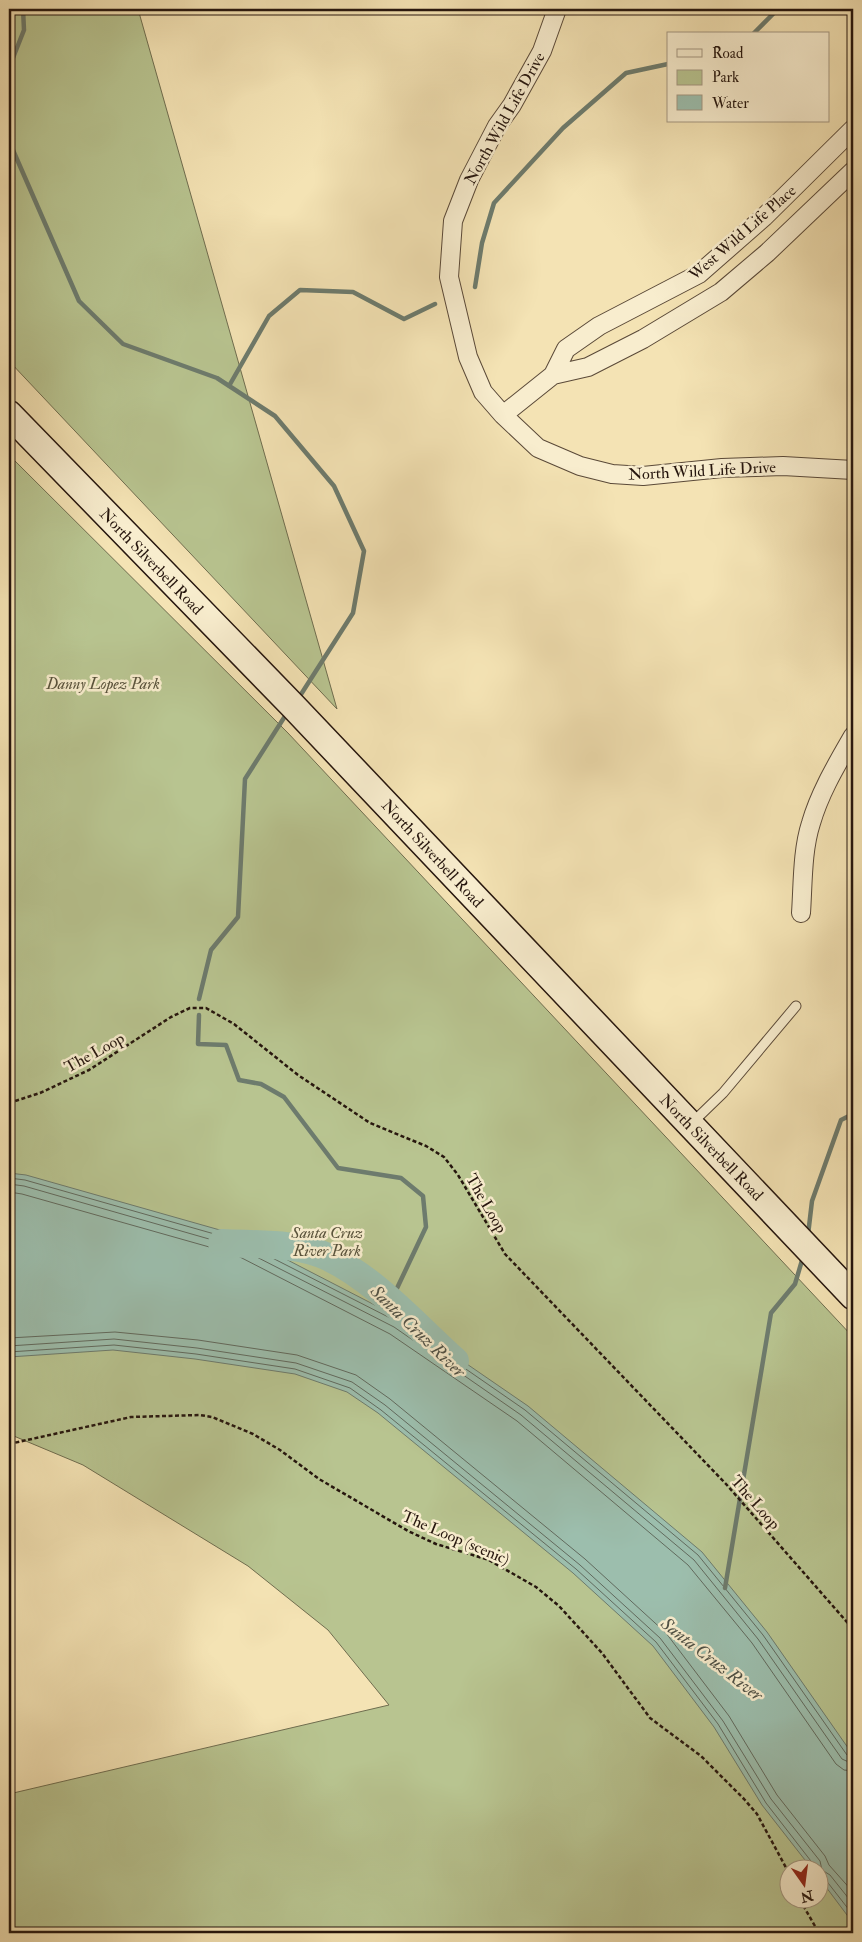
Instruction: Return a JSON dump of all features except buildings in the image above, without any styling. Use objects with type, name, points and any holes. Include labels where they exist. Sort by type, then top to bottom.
[{"type":"main road","name":"North Silverbell Road","points":[[9,414],[293,706],[853,1296]]},
{"type":"street","name":"North Wild Life Drive","points":[[556,9],[542,51],[489,141],[469,180],[453,221],[449,278],[468,357],[483,392],[503,416],[538,448],[580,466],[612,474],[643,476],[722,468],[782,466],[853,470]]},
{"type":"street","name":"West Wild Life Place","points":[[503,416],[553,375],[566,349],[599,326],[699,274],[764,217],[853,129]]},
{"type":"street","name":"West Wild Life Place","points":[[553,375],[588,367],[643,339],[720,292],[767,253],[853,171]]},
{"type":"street","points":[[801,913],[804,868],[810,825],[835,767],[853,736]]},
{"type":"lane","points":[[690,1124],[723,1093],[796,1006]]},
{"type":"path","name":"The Loop","points":[[9,1103],[40,1093],[89,1070],[171,1017],[190,1008],[206,1008],[234,1024],[298,1074],[370,1123],[426,1146],[444,1157],[458,1174],[505,1254],[708,1464],[853,1629]]},
{"type":"path","name":"The Loop (scenic)","points":[[9,1444],[131,1417],[200,1415],[212,1417],[253,1434],[280,1450],[319,1479],[408,1531],[436,1544],[489,1560],[536,1587],[559,1606],[602,1653],[650,1718],[701,1756],[744,1799],[757,1814],[782,1860]]},
{"type":"path","points":[[806,1910],[819,1933]]},
{"type":"green space","points":[[9,9],[138,9],[337,709],[9,361]]},
{"type":"green space","name":"Santa Cruz River Park","points":[[9,455],[288,733],[853,1337],[853,1933],[9,1933],[9,1794],[389,1705],[328,1630],[248,1566],[83,1465],[9,1434]]},
{"type":"water","points":[[9,1173],[26,1175],[241,1236],[400,1318],[528,1406],[702,1552],[767,1632],[853,1755],[853,1923],[830,1892],[830,1860],[805,1860],[762,1805],[714,1727],[653,1646],[573,1573],[378,1413],[347,1392],[295,1374],[195,1359],[113,1350],[9,1357]]},
{"type":"waterway","points":[[9,68],[24,30],[23,9]]},
{"type":"waterway","points":[[755,32],[778,9]]},
{"type":"waterway","points":[[475,287],[482,243],[494,203],[563,128],[626,73],[667,64]]},
{"type":"waterway","points":[[9,141],[79,301],[123,344],[217,378],[275,416],[334,486],[364,551],[353,613],[298,699]]},
{"type":"waterway","points":[[229,386],[269,316],[300,290],[353,292],[404,319],[435,304]]},
{"type":"waterway","points":[[199,999],[211,950],[238,917],[245,779],[287,713]]},
{"type":"waterway","points":[[199,1015],[198,1044],[226,1045],[239,1080],[261,1084],[284,1097],[338,1168],[401,1178],[423,1196],[426,1227],[390,1303]]},
{"type":"waterway","points":[[808,1235],[812,1201],[841,1120],[853,1114]]},
{"type":"waterway","name":"Santa Cruz River","points":[[222,1243],[290,1247],[316,1252],[328,1257],[345,1266],[395,1304],[455,1361]]},
{"type":"waterway","points":[[725,1588],[771,1313],[795,1284],[803,1257]]},
{"type":"park label","name":"Danny Lopez Park","points":[[103,683]]}]
